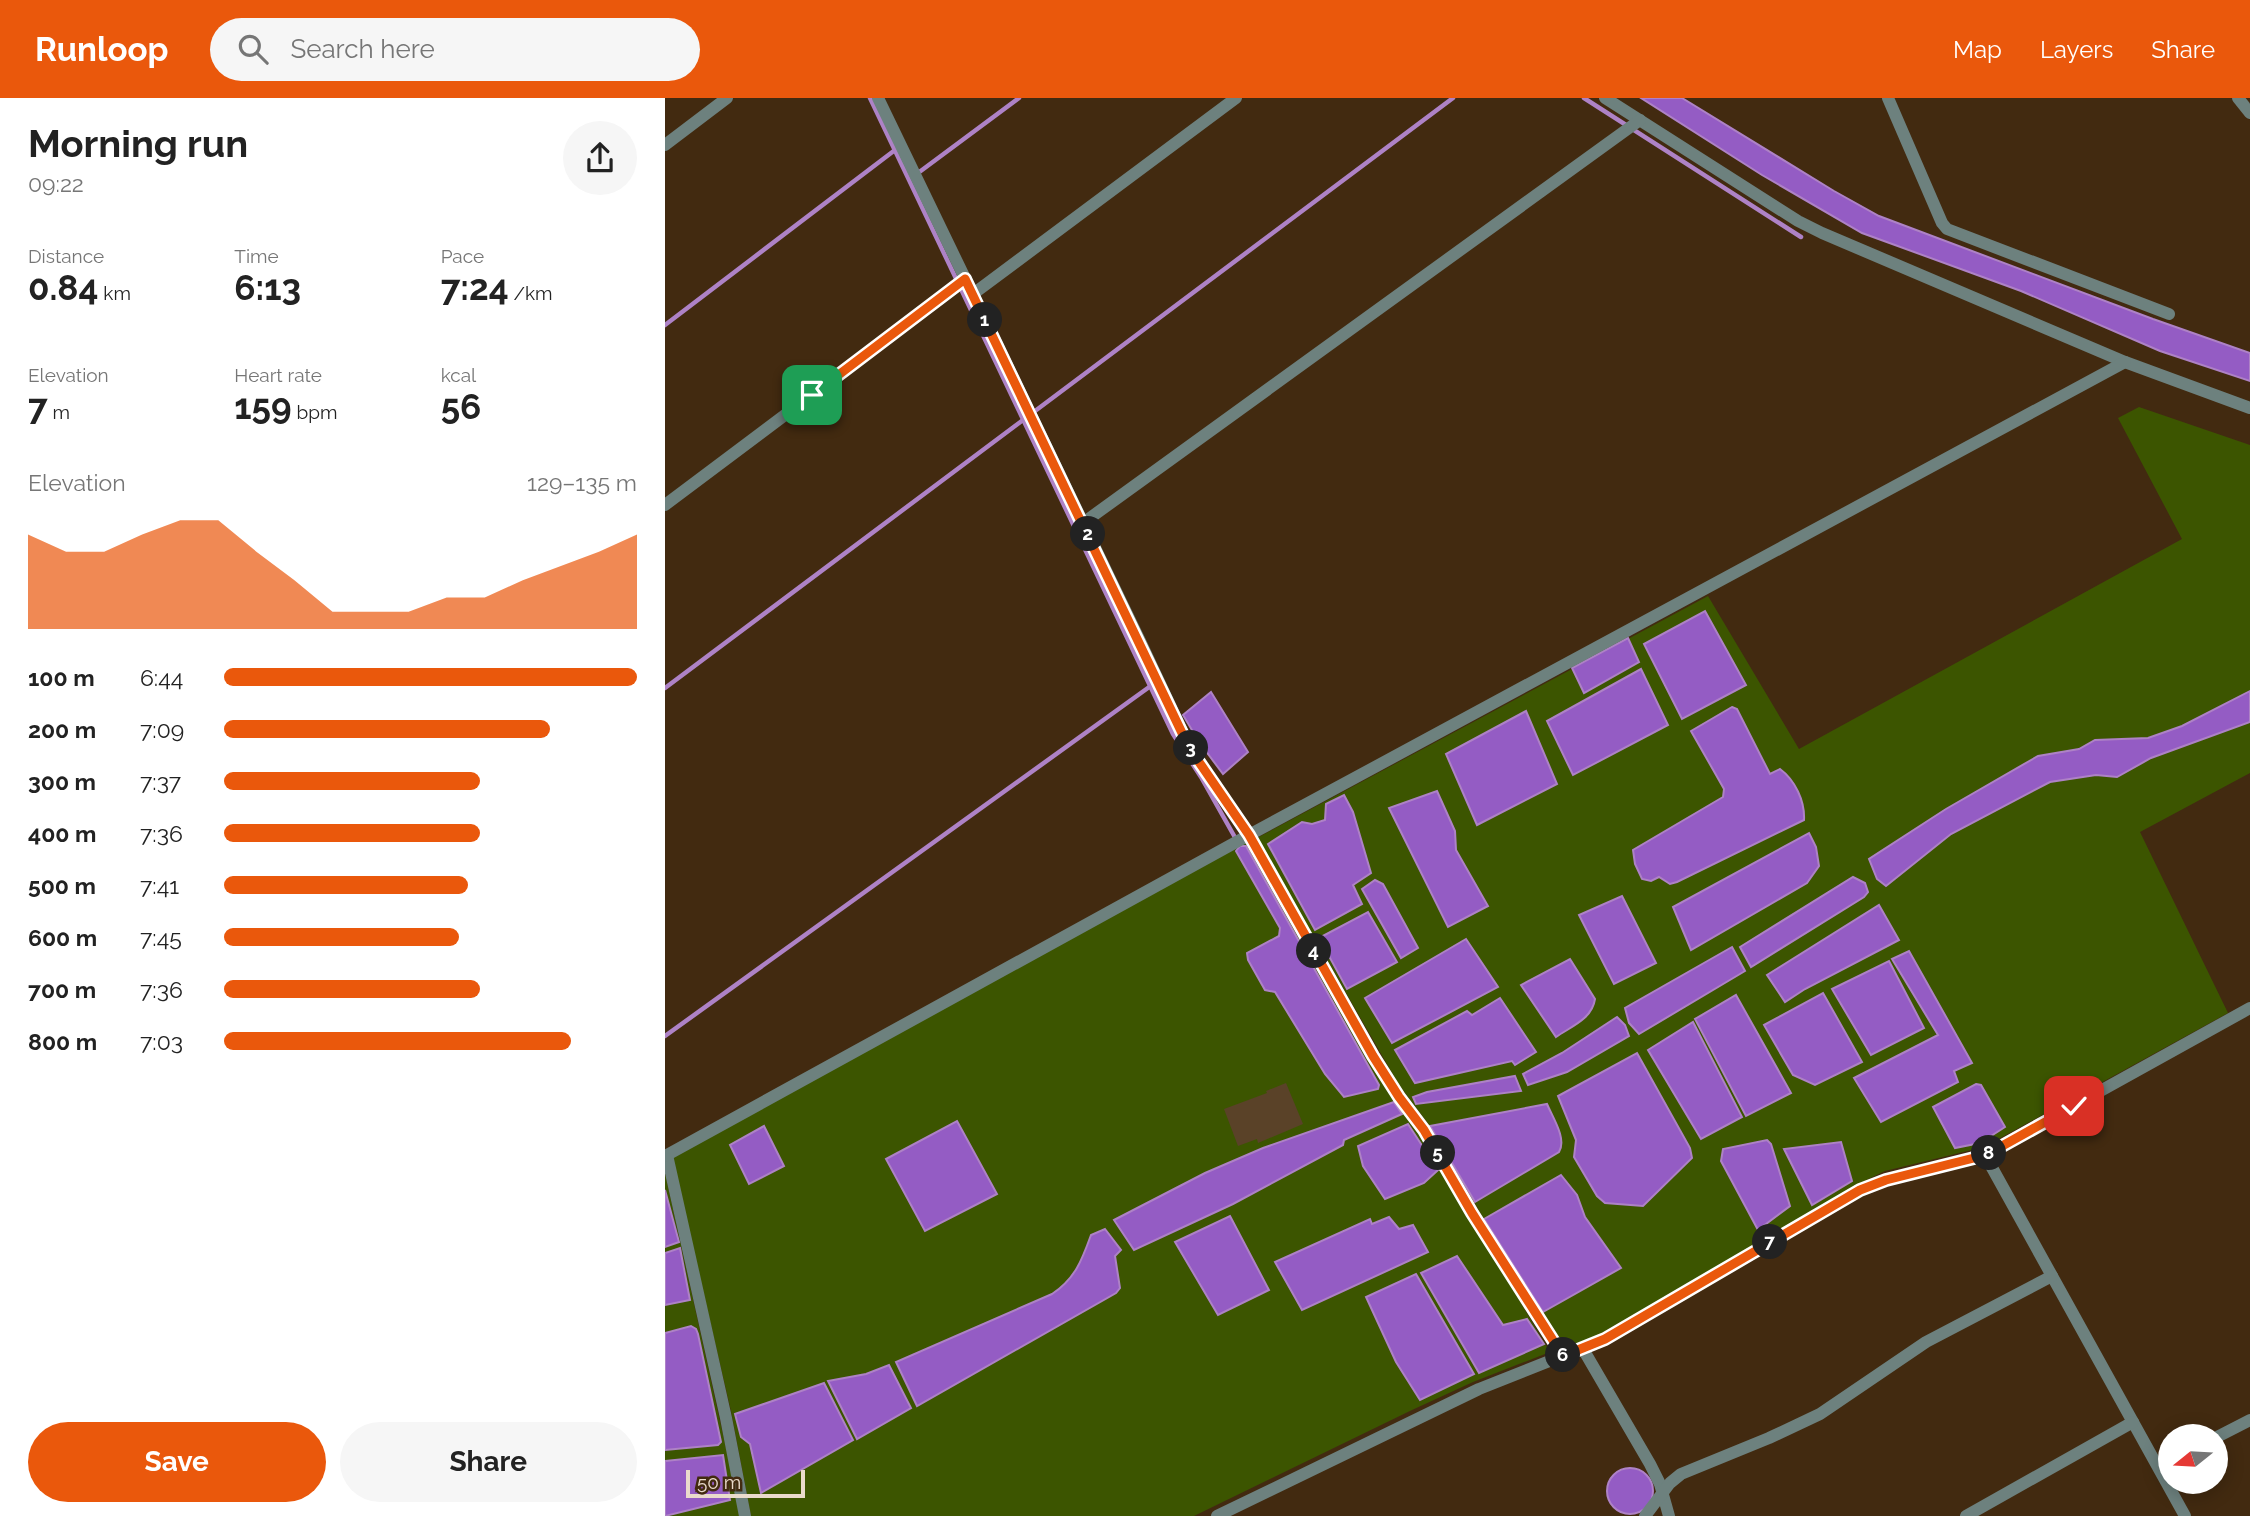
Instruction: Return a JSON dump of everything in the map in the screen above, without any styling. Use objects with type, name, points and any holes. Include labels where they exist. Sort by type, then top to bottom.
[{"type":"street","points":[[665,145],[727,98]]},
{"type":"street","points":[[878,98],[1182,733],[1249,835],[1373,1056],[1424,1130],[1472,1213],[1563,1356]]},
{"type":"street","points":[[973,294],[1236,98]]},
{"type":"street","points":[[1605,98],[1628,104],[1640,120],[1822,233],[2125,362],[2250,408]]},
{"type":"street","points":[[1888,98],[1947,229],[2169,314]]},
{"type":"street","points":[[2238,98],[2250,113]]},
{"type":"street","points":[[1083,523],[1640,120]]},
{"type":"street","points":[[665,505],[965,279]]},
{"type":"street","points":[[745,1516],[726,1418],[666,1155],[1249,835],[2125,362]]},
{"type":"street","points":[[1217,1516],[1479,1389],[1605,1339],[1860,1190],[1886,1180],[1986,1155],[2250,1008]]},
{"type":"street","points":[[1986,1155],[2133,1422],[2158,1457]]},
{"type":"street","points":[[1645,1516],[1670,1483],[1681,1474],[1819,1414],[1926,1342],[2052,1276]]},
{"type":"street","points":[[1583,1349],[1650,1464],[1669,1516]]},
{"type":"street","points":[[2228,1431],[2250,1420]]},
{"type":"street","points":[[1966,1516],[2133,1422]]},
{"type":"street","points":[[2176,1494],[2185,1516]]},
{"type":"green space","points":[[2139,407],[2250,445],[2250,773],[2140,832],[2228,1013],[1984,1147],[1885,1171],[1858,1184],[1600,1334],[1566,1348],[1484,1219],[1430,1126],[1399,1085],[1257,838],[1708,596],[1799,749],[2182,539],[2118,418]]},
{"type":"green space","points":[[1247,842],[1550,1352],[1473,1382],[1412,1410],[1194,1516],[751,1516],[731,1411],[672,1158]]},
{"type":"green space","points":[[665,1173],[741,1516],[665,1516]]},
{"type":"shaded area","points":[[1641,98],[1682,98],[1879,216],[2250,353],[2250,381],[2160,351],[2021,291],[1862,233],[1762,175]]},
{"type":"shaded area","points":[[1705,611],[1746,685],[1682,719],[1644,644]]},
{"type":"shaded area","points":[[1628,638],[1639,662],[1584,693],[1572,668]]},
{"type":"shaded area","points":[[1641,669],[1668,725],[1573,775],[1547,721]]},
{"type":"shaded area","points":[[2250,691],[2250,722],[2151,758],[2117,777],[2096,775],[2050,782],[1951,834],[1886,886],[1877,879],[1869,859],[1946,809],[2038,756],[2079,749],[2095,740],[2148,738],[2182,726]]},
{"type":"shaded area","points":[[1211,692],[1248,752],[1223,774],[1183,715]]},
{"type":"shaded area","points":[[1732,707],[1737,709],[1770,774],[1780,769],[1794,785],[1801,798],[1804,820],[1677,882],[1670,884],[1659,877],[1651,881],[1642,879],[1635,864],[1633,850],[1723,797],[1724,789],[1691,731]]},
{"type":"shaded area","points":[[1526,711],[1557,784],[1477,825],[1446,754]]},
{"type":"shaded area","points":[[1437,791],[1455,831],[1456,850],[1488,906],[1448,927],[1389,808]]},
{"type":"shaded area","points":[[1344,795],[1353,812],[1371,873],[1353,885],[1362,904],[1315,930],[1268,844],[1302,822],[1312,824],[1325,820],[1326,804]]},
{"type":"shaded area","points":[[1809,833],[1816,847],[1819,866],[1807,883],[1691,950],[1673,907]]},
{"type":"shaded area","points":[[1240,846],[1246,846],[1379,1085],[1378,1089],[1344,1097],[1325,1074],[1275,992],[1265,990],[1248,960],[1247,953],[1279,936],[1280,928],[1236,851]]},
{"type":"shaded area","points":[[1853,877],[1865,883],[1868,892],[1864,897],[1751,967],[1740,947]]},
{"type":"shaded area","points":[[1375,880],[1383,884],[1418,948],[1401,958],[1362,889]]},
{"type":"shaded area","points":[[1622,896],[1656,963],[1614,984],[1579,915]]},
{"type":"shaded area","points":[[1879,905],[1899,940],[1785,1002],[1767,975]]},
{"type":"shaded area","points":[[1368,912],[1397,962],[1347,989],[1319,938]]},
{"type":"shaded area","points":[[1466,939],[1498,987],[1392,1043],[1365,998]]},
{"type":"shaded area","points":[[1732,947],[1745,971],[1639,1034],[1629,1023],[1625,1008]]},
{"type":"shaded area","points":[[1909,951],[1972,1063],[1954,1071],[1958,1082],[1881,1122],[1854,1078],[1938,1035],[1892,959]]},
{"type":"shaded area","points":[[1570,959],[1595,999],[1586,1017],[1556,1037],[1521,985]]},
{"type":"shaded area","points":[[1889,961],[1924,1028],[1871,1055],[1832,989]]},
{"type":"shaded area","points":[[1823,993],[1862,1062],[1815,1085],[1793,1075],[1764,1025]]},
{"type":"shaded area","points":[[1736,995],[1791,1093],[1746,1116],[1695,1019]]},
{"type":"shaded area","points":[[1500,998],[1536,1052],[1515,1065],[1512,1061],[1415,1083],[1395,1050],[1467,1011],[1472,1015]]},
{"type":"shaded area","points":[[1617,1017],[1625,1025],[1629,1036],[1567,1072],[1528,1085],[1523,1074],[1562,1053]]},
{"type":"shaded area","points":[[1693,1022],[1742,1117],[1701,1139],[1648,1050]]},
{"type":"shaded area","points":[[1637,1053],[1690,1148],[1692,1158],[1643,1206],[1605,1203],[1597,1196],[1574,1157],[1576,1140],[1558,1096]]},
{"type":"shaded area","points":[[1515,1076],[1521,1091],[1416,1104],[1413,1097],[1427,1092]]},
{"type":"shaded area","points":[[1976,1084],[1981,1085],[2005,1127],[1980,1143],[1955,1148],[1933,1107]]},
{"type":"shaded area","points":[[1394,1102],[1402,1114],[1344,1140],[1343,1145],[1233,1204],[1134,1250],[1114,1220],[1205,1173],[1263,1148]]},
{"type":"shaded area","points":[[1547,1104],[1560,1135],[1559,1152],[1475,1202],[1430,1126]]},
{"type":"shaded area","points":[[957,1121],[997,1194],[925,1231],[886,1159]]},
{"type":"shaded area","points":[[1408,1124],[1438,1170],[1424,1183],[1385,1199],[1363,1166],[1358,1146]]},
{"type":"shaded area","points":[[764,1126],[784,1166],[749,1184],[730,1145]]},
{"type":"shaded area","points":[[1767,1140],[1771,1144],[1790,1206],[1758,1230],[1721,1161],[1723,1149]]},
{"type":"shaded area","points":[[1841,1142],[1852,1181],[1812,1205],[1784,1149]]},
{"type":"shaded area","points":[[1561,1175],[1577,1195],[1585,1217],[1621,1268],[1543,1312],[1484,1219]]},
{"type":"shaded area","points":[[665,1190],[679,1242],[665,1247]]},
{"type":"shaded area","points":[[1230,1216],[1269,1290],[1218,1315],[1175,1242]]},
{"type":"shaded area","points":[[1389,1217],[1399,1229],[1413,1225],[1428,1252],[1302,1310],[1275,1262],[1370,1219],[1372,1224]]},
{"type":"shaded area","points":[[1105,1229],[1121,1250],[1115,1256],[1120,1288],[1116,1293],[917,1406],[896,1362],[1052,1294],[1072,1275],[1081,1261],[1091,1235]]},
{"type":"shaded area","points":[[680,1248],[690,1300],[665,1305],[665,1253]]},
{"type":"shaded area","points":[[1457,1256],[1503,1325],[1527,1319],[1544,1344],[1479,1373],[1421,1273]]},
{"type":"shaded area","points":[[1416,1274],[1474,1374],[1420,1400],[1396,1362],[1366,1297]]},
{"type":"shaded area","points":[[691,1326],[698,1334],[721,1442],[718,1445],[665,1450],[665,1333]]},
{"type":"shaded area","points":[[889,1365],[911,1408],[857,1439],[828,1381],[866,1374]]},
{"type":"shaded area","points":[[824,1383],[853,1440],[761,1493],[750,1444],[741,1437],[735,1414]]},
{"type":"shaded area","points":[[723,1455],[730,1500],[665,1516],[665,1461]]},
{"type":"shaded area","points":[[1630,1468],[1646,1475],[1653,1491],[1646,1507],[1630,1514],[1614,1507],[1607,1491],[1614,1475]]},
{"type":"building","points":[[1286,1083],[1303,1124],[1258,1143],[1257,1139],[1238,1146],[1224,1109]]},
{"type":"waterway","points":[[870,98],[1173,734],[1237,841]]},
{"type":"waterway","points":[[918,173],[1019,98]]},
{"type":"waterway","points":[[665,688],[1453,98]]},
{"type":"waterway","points":[[1584,98],[1801,237]]},
{"type":"waterway","points":[[665,325],[895,150]]},
{"type":"waterway","points":[[665,1036],[1152,685]]},
{"type":"route","points":[[812,395],[965,279],[1182,733],[1249,835],[1373,1056],[1424,1130],[1472,1213],[1563,1356],[1605,1339],[1860,1190],[1886,1180],[1986,1155],[2074,1106]]}]
